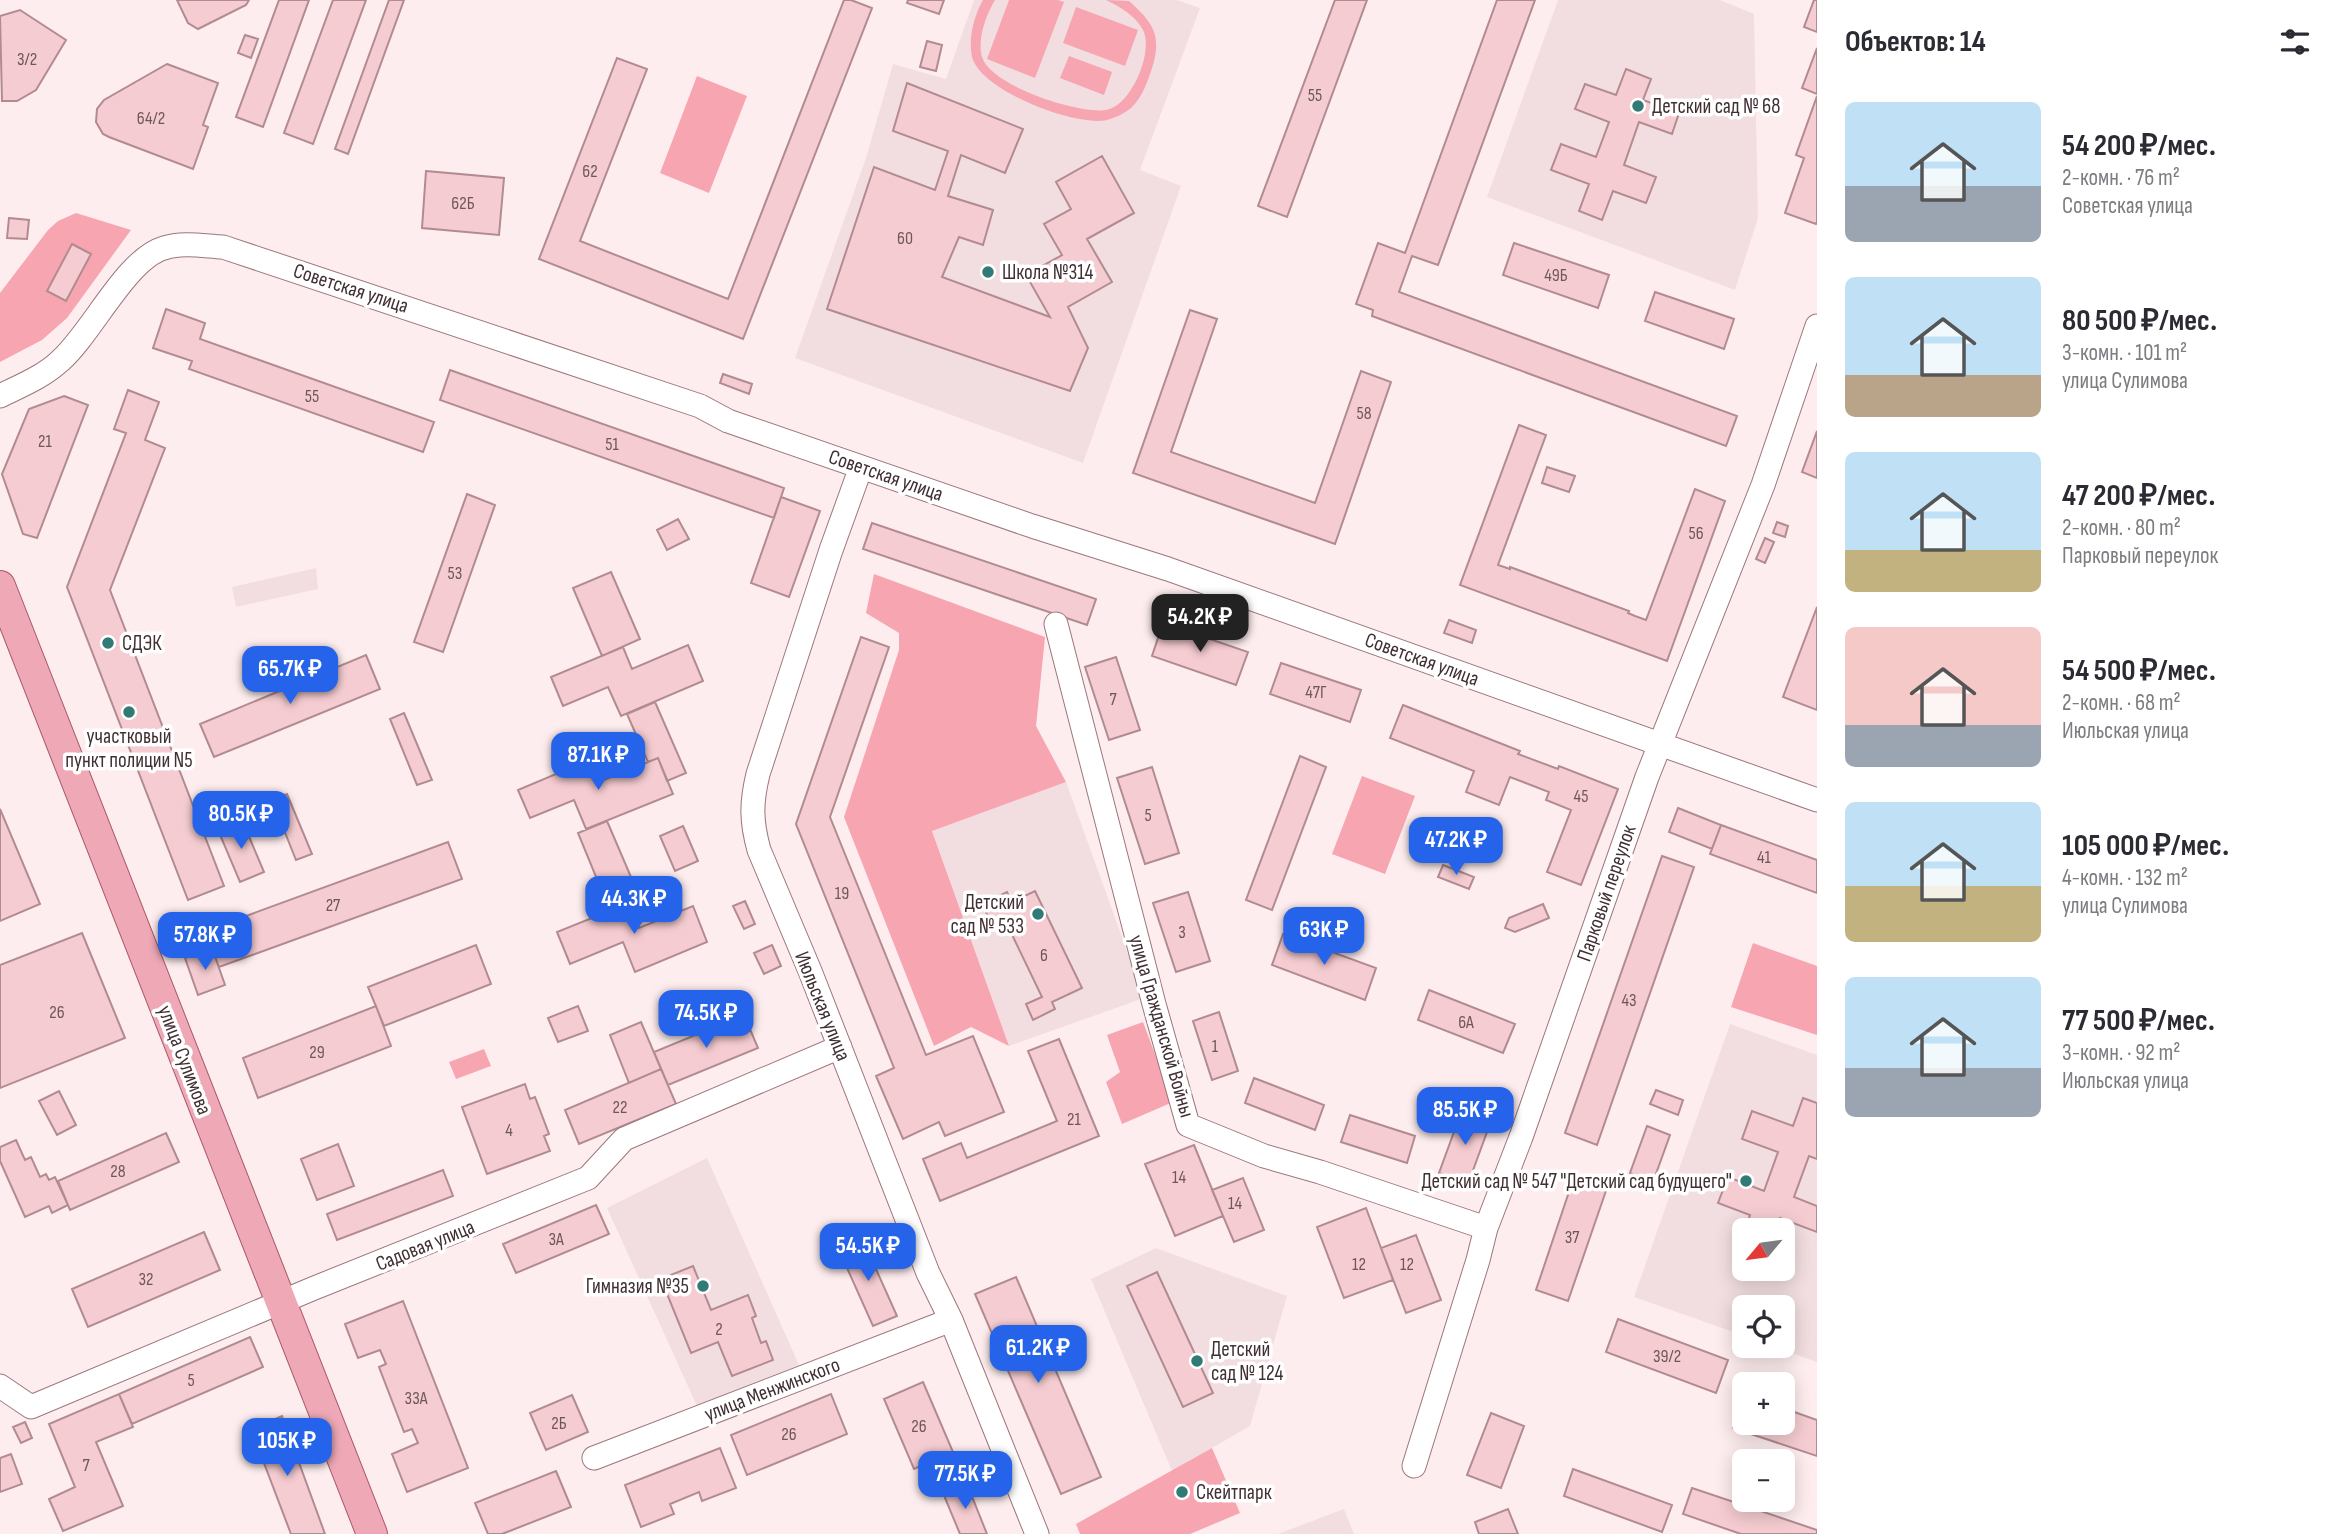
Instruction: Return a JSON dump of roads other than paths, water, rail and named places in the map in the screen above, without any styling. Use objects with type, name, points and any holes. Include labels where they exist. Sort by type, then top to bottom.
[{"type":"main road","name":"улица Сулимова","points":[[0,586],[372,1534]]},
{"type":"street","name":"Советская улица","points":[[0,396],[60,361],[82,338],[134,268],[145,258],[164,248],[198,245],[240,251],[700,406],[728,421],[1180,574],[1817,800]]},
{"type":"street","name":"Парковый переулок","points":[[1414,1466],[1486,1228],[1661,743],[1763,485],[1817,326]]},
{"type":"street","name":"Июльская улица","points":[[861,467],[758,774],[752,808],[760,850],[928,1273],[951,1320],[1037,1534]]},
{"type":"street","name":"улица Гражданской Войны","points":[[1056,624],[1150,991],[1188,1125],[1264,1156],[1486,1228]]},
{"type":"street","name":"Садовая улица","points":[[0,1386],[31,1407],[588,1178],[624,1139],[840,1047]]},
{"type":"street","name":"улица Менжинского","points":[[594,1458],[951,1320]]},
{"type":"place","name":"Детский сад № 68","points":[[1638,106]]},
{"type":"place","name":"Школа №314","points":[[988,272]]},
{"type":"place","name":"СДЭК","points":[[108,643]]},
{"type":"place","name":"участковый пункт полиции N5","points":[[129,712]]},
{"type":"place","name":"Детский сад № 533","points":[[1038,914]]},
{"type":"place","name":"Детский сад № 547 \"Детский сад будущего\"","points":[[1746,1181]]},
{"type":"place","name":"Гимназия №35","points":[[703,1286]]},
{"type":"place","name":"Детский сад № 124","points":[[1197,1361]]},
{"type":"place","name":"Скейтпарк","points":[[1182,1492]]}]
